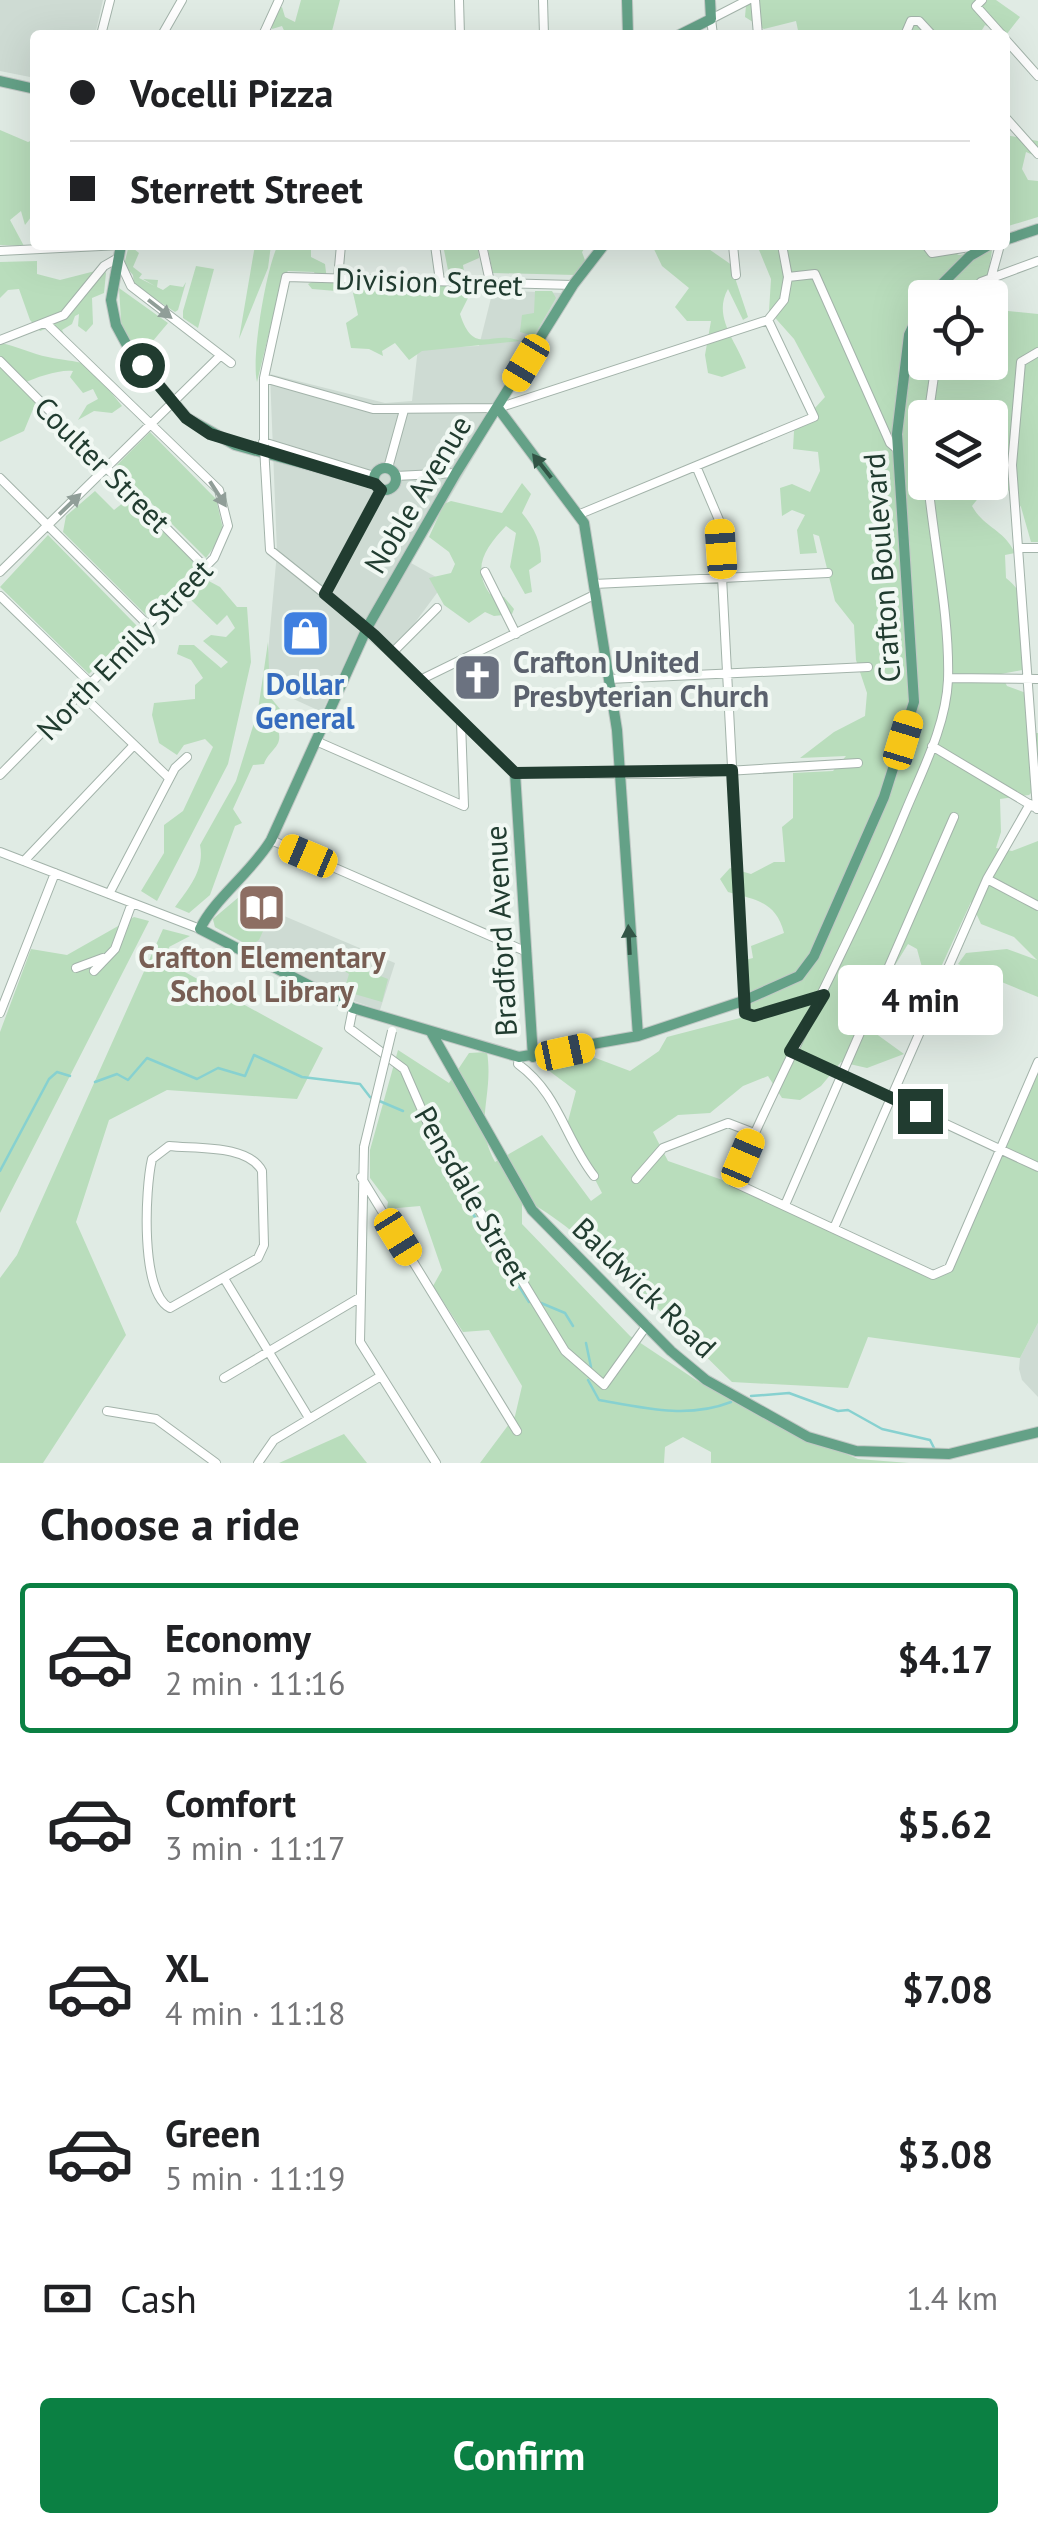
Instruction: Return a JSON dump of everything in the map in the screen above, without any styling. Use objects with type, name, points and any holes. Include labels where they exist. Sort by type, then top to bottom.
[{"type":"main road","points":[[626,0],[628,30]]},
{"type":"main road","points":[[690,30],[711,19],[710,0]]},
{"type":"main road","points":[[0,81],[30,88]]},
{"type":"main road","points":[[1010,238],[1038,229]]},
{"type":"main road","points":[[120,250],[112,300],[116,325],[130,351],[198,427],[228,442],[377,483],[394,486],[392,472],[377,483],[325,594],[366,628],[515,773]]},
{"type":"main road","name":"Noble Avenue","points":[[200,930],[206,916],[257,864],[366,628],[572,285],[600,250]]},
{"type":"main road","name":"Crafton Boulevard","points":[[945,280],[973,250]]},
{"type":"main road","name":"Crafton Boulevard","points":[[743,1001],[786,984],[814,956],[884,797],[914,702],[897,449],[908,343]]},
{"type":"main road","points":[[498,408],[580,514],[610,679],[638,1036]]},
{"type":"main road","name":"Bradford Avenue","points":[[515,773],[533,1057]]},
{"type":"main road","points":[[200,930],[393,1026],[431,1032],[519,1057],[638,1036],[743,1001]]},
{"type":"main road","name":"Baldwick Road","points":[[431,1032],[532,1210],[706,1380],[808,1437],[834,1446],[949,1454],[1038,1432]]},
{"type":"street","points":[[101,30],[110,0]]},
{"type":"street","points":[[165,30],[182,0]]},
{"type":"street","points":[[265,30],[279,0]]},
{"type":"street","points":[[460,0],[460,30]]},
{"type":"street","points":[[542,0],[544,30]]},
{"type":"street","points":[[712,30],[711,19],[752,0],[757,30]]},
{"type":"street","points":[[979,3],[998,30]]},
{"type":"street","points":[[906,30],[906,24],[919,21],[927,30]]},
{"type":"street","points":[[1010,45],[1038,76]]},
{"type":"street","points":[[1010,123],[1038,154]]},
{"type":"street","points":[[0,251],[60,250]]},
{"type":"street","points":[[0,340],[64,315],[119,250]]},
{"type":"street","points":[[120,250],[131,286],[230,363]]},
{"type":"street","points":[[338,278],[341,250]]},
{"type":"street","points":[[436,250],[440,281]]},
{"type":"street","points":[[483,250],[490,282]]},
{"type":"street","points":[[734,250],[736,275]]},
{"type":"street","points":[[325,594],[270,550],[264,378],[372,409],[498,408],[768,320],[784,300],[788,277],[783,250]]},
{"type":"street","points":[[991,278],[999,250]]},
{"type":"street","points":[[989,280],[1036,264]]},
{"type":"street","points":[[788,277],[815,274],[890,443],[897,449]]},
{"type":"street","name":"Division Street","points":[[264,378],[286,277],[572,285]]},
{"type":"street","points":[[580,514],[814,417],[768,320]]},
{"type":"street","name":"North Emily Street","points":[[0,774],[205,567],[226,536],[225,501],[46,324]]},
{"type":"street","points":[[834,1228],[987,879],[1035,807],[1033,679],[1012,465],[1022,362],[1038,352]]},
{"type":"street","points":[[0,572],[108,468],[217,353]]},
{"type":"street","name":"Coulter Street","points":[[0,362],[205,567]]},
{"type":"street","points":[[404,410],[392,472],[456,473]]},
{"type":"street","points":[[264,444],[377,483]]},
{"type":"street","points":[[696,466],[719,520],[745,1013],[754,1016],[824,995]]},
{"type":"street","points":[[0,478],[148,625]]},
{"type":"street","points":[[930,500],[948,678],[932,746],[824,995],[790,1051],[732,1182],[933,1275],[949,1268],[1038,1062]]},
{"type":"street","points":[[1020,548],[1038,548]]},
{"type":"street","points":[[486,572],[516,634]]},
{"type":"street","points":[[420,680],[516,634],[595,589],[828,573]]},
{"type":"street","points":[[0,596],[90,683]]},
{"type":"street","points":[[392,653],[437,608]]},
{"type":"street","points":[[610,679],[868,667]]},
{"type":"street","points":[[948,678],[1033,679]]},
{"type":"street","points":[[80,693],[170,778]]},
{"type":"street","points":[[316,741],[464,806],[461,719]]},
{"type":"street","points":[[24,860],[134,745]]},
{"type":"street","points":[[932,746],[1035,807]]},
{"type":"street","points":[[110,894],[170,778],[187,757]]},
{"type":"street","points":[[515,773],[620,775],[858,763]]},
{"type":"street","points":[[786,1205],[954,817]]},
{"type":"street","points":[[271,840],[526,952]]},
{"type":"street","points":[[0,852],[200,930]]},
{"type":"street","points":[[0,1013],[55,874]]},
{"type":"street","points":[[987,879],[1038,906]]},
{"type":"street","points":[[94,971],[108,956],[137,904]]},
{"type":"street","points":[[76,968],[108,956]]},
{"type":"street","name":"Pensdale Street","points":[[353,1008],[349,1028],[404,1068],[431,1132],[566,1351],[604,1385],[647,1324]]},
{"type":"street","points":[[393,1026],[364,1147],[360,1342],[436,1463]]},
{"type":"street","points":[[790,1051],[1038,1166]]},
{"type":"street","points":[[519,1057],[518,1064],[541,1081],[561,1111],[563,1130],[594,1176]]},
{"type":"street","points":[[636,1179],[663,1148],[728,1123],[754,1133]]},
{"type":"street","points":[[161,1148],[240,1154],[258,1162],[262,1171],[262,1253],[225,1280],[178,1307],[161,1304],[156,1296],[144,1204],[152,1159],[161,1148]]},
{"type":"street","points":[[361,1177],[517,1430]]},
{"type":"street","points":[[225,1280],[309,1418]]},
{"type":"street","points":[[224,1378],[360,1298]]},
{"type":"street","points":[[258,1463],[274,1440],[382,1376]]},
{"type":"street","points":[[108,1411],[156,1419],[216,1463]]},
{"type":"shaded area","points":[[0,0],[103,0],[96,30],[30,30],[30,77],[0,71]]},
{"type":"shaded area","points":[[493,290],[562,293],[531,360],[411,563],[445,582],[389,658],[359,632],[322,712],[265,686],[277,552],[270,374],[385,403],[412,401],[418,348],[479,346]]},
{"type":"shaded area","points":[[239,897],[395,963],[380,1010],[336,995],[215,927],[213,919]]},
{"type":"shaded area","points":[[1038,1323],[1038,1397],[1022,1380],[1019,1369],[1020,1358]]},
{"type":"green space","points":[[301,0],[340,0],[332,30],[284,30],[282,26],[272,29],[273,12],[282,7],[285,17],[295,22]]},
{"type":"green space","points":[[753,0],[996,0],[1020,17],[1010,30],[985,25],[982,30],[798,30],[796,21],[764,29],[745,17],[746,5]]},
{"type":"green space","points":[[0,130],[30,141],[30,218],[25,225],[21,211],[10,220],[24,246],[0,245]]},
{"type":"green space","points":[[1010,136],[1038,141],[1038,157],[1026,152],[1022,169],[1028,180],[1038,181],[1038,217],[1010,225]]},
{"type":"green space","points":[[128,250],[135,250],[139,253],[133,267],[142,274],[139,278],[155,286],[143,279],[158,280],[157,287],[163,290],[170,285],[183,287],[186,282],[178,310],[175,312],[134,285],[133,275],[124,265]]},
{"type":"green space","points":[[254,250],[270,250],[268,268],[239,339]]},
{"type":"green space","points":[[276,250],[311,250],[311,257],[325,264],[327,280],[333,280],[336,291],[312,289],[308,284],[317,280],[314,272],[288,271],[283,276],[257,382],[256,354]]},
{"type":"green space","points":[[444,250],[478,250],[479,258],[463,265],[465,278],[459,279],[448,270]]},
{"type":"green space","points":[[488,250],[583,250],[586,263],[576,275],[493,273]]},
{"type":"green space","points":[[654,250],[710,250],[739,270],[736,281],[748,317],[743,320],[728,289],[723,309],[746,368],[722,377],[708,373],[705,355],[711,321],[687,321],[675,307],[689,288],[662,266]]},
{"type":"green space","points":[[759,250],[948,250],[959,255],[992,250],[989,270],[1007,272],[981,280],[908,280],[908,380],[1008,380],[1008,311],[1038,314],[1038,542],[1031,542],[1021,507],[1008,490],[1008,400],[908,400],[908,500],[977,500],[972,506],[1015,553],[1005,555],[1006,578],[1016,587],[1026,609],[1026,645],[1022,670],[1001,674],[1007,686],[1026,693],[1028,733],[1038,733],[1038,786],[1029,795],[1000,799],[1001,832],[996,848],[1012,851],[1038,841],[1038,997],[958,964],[966,953],[1007,949],[1037,960],[1014,937],[981,924],[971,902],[929,993],[917,949],[908,944],[868,1009],[875,1033],[904,1054],[867,1068],[841,1062],[821,1086],[800,1100],[782,1098],[768,1076],[743,1086],[710,1113],[678,1115],[653,1132],[668,1161],[734,1184],[938,1273],[951,1264],[1038,1062],[1038,1323],[1020,1358],[868,1337],[848,1388],[732,1382],[598,1253],[543,1210],[522,1200],[522,1224],[630,1336],[759,1416],[858,1459],[909,1463],[711,1463],[711,1452],[683,1437],[665,1447],[664,1463],[480,1463],[515,1416],[522,1386],[489,1330],[463,1332],[433,1286],[442,1270],[420,1206],[387,1209],[388,1202],[370,1178],[370,1150],[398,1050],[449,1083],[469,1053],[487,1052],[485,1134],[495,1162],[542,1135],[591,1201],[602,1193],[567,1125],[576,1091],[548,1070],[552,1063],[576,1064],[593,1057],[630,1071],[659,1051],[667,1037],[740,1018],[751,1009],[745,960],[753,958],[751,946],[784,933],[770,909],[756,900],[728,892],[720,879],[730,868],[751,874],[774,862],[785,862],[782,827],[793,818],[793,773],[833,771],[846,756],[800,758],[834,732],[865,716],[867,693],[856,660],[854,625],[835,601],[819,536],[813,534],[817,553],[800,554],[797,530],[805,515],[792,510],[782,516],[780,488],[792,484],[810,492],[820,471],[818,452],[793,449],[794,431],[825,397],[794,339],[769,311],[771,279]]},
{"type":"green space","points":[[37,261],[37,274],[60,280],[103,269],[106,273],[104,293],[92,298],[93,324],[86,332],[78,326],[79,314],[75,316],[72,324],[62,330],[68,342],[48,328],[40,331],[30,320],[19,289],[8,290],[0,298],[0,262]]},
{"type":"green space","points":[[196,266],[214,269],[198,328],[183,318]]},
{"type":"green space","points":[[396,282],[415,290],[431,283],[474,286],[460,314],[471,335],[478,339],[520,341],[422,351],[409,360],[395,343],[382,351],[383,356],[369,349],[351,348],[346,323],[358,315],[353,293],[358,289],[385,293]]},
{"type":"green space","points":[[119,288],[168,323],[142,354],[122,336]]},
{"type":"green space","points":[[535,291],[552,291],[556,298],[534,336],[520,332],[522,315],[534,313]]},
{"type":"green space","points":[[0,343],[90,366],[114,383],[110,391],[122,406],[112,413],[94,411],[78,420],[87,405],[98,399],[93,389],[83,393],[70,377],[73,371],[48,374],[24,383],[36,402],[24,431],[0,442]]},
{"type":"green space","points":[[150,432],[216,499],[224,533],[206,558],[115,467]]},
{"type":"green space","points":[[522,483],[531,494],[522,513],[536,536],[541,555],[541,562],[529,570],[532,592],[525,594],[510,567],[516,533],[506,526],[487,550],[481,566],[490,594],[504,597],[514,609],[512,614],[494,616],[485,612],[469,623],[444,605],[429,578],[451,573],[455,564],[449,552],[429,537],[444,504],[451,501],[502,513]]},
{"type":"green space","points":[[95,491],[114,510],[129,498],[198,563],[147,616],[63,532],[66,516]]},
{"type":"green space","points":[[48,535],[137,626],[89,674],[0,587]]},
{"type":"green space","points":[[205,579],[220,587],[237,607],[247,607],[251,662],[228,764],[157,901],[141,891],[164,853],[164,825],[183,811],[213,747],[205,739],[184,745],[177,755],[159,743],[152,715],[154,703],[195,699],[195,685],[203,678],[191,660],[177,654],[179,645],[194,645],[221,668],[228,662],[203,641],[211,635],[226,637],[235,628],[227,615],[217,625],[191,600]]},
{"type":"green space","points":[[268,642],[270,697],[285,715],[277,727],[278,743],[264,764],[253,765],[233,809],[242,823],[235,826],[210,895],[189,913],[175,907],[195,878],[200,845],[236,781],[258,710]]},
{"type":"green space","points":[[239,897],[273,909],[259,940],[250,946],[215,927],[213,919]]},
{"type":"green space","points":[[134,917],[149,921],[0,1213],[0,1032],[31,949],[67,955]]},
{"type":"green space","points":[[163,929],[190,936],[169,947],[174,966],[323,1048],[297,1099],[167,1090],[109,1120],[76,1222],[126,1335],[43,1463],[0,1463],[0,1278],[17,1255]]},
{"type":"green space","points":[[347,963],[388,979],[382,1002],[344,991],[349,974],[343,970]]},
{"type":"green space","points":[[344,1434],[367,1463],[279,1463]]},
{"type":"waterway","points":[[95,1082],[117,1074],[128,1080],[147,1058],[197,1079],[218,1068],[245,1076],[254,1055],[302,1077],[360,1084],[370,1097],[403,1111]]},
{"type":"waterway","points":[[0,1171],[49,1079],[57,1072],[70,1076]]},
{"type":"waterway","points":[[473,1214],[529,1302]]},
{"type":"waterway","points":[[541,1303],[565,1313],[573,1326]]},
{"type":"waterway","points":[[586,1343],[591,1367]]},
{"type":"waterway","points":[[588,1380],[599,1400],[633,1406],[682,1411],[731,1402]]},
{"type":"waterway","points":[[751,1396],[789,1393],[838,1411],[848,1410],[882,1429],[930,1440],[934,1448]]},
{"type":"place","name":"Dollar General","points":[[305,634]]},
{"type":"place","name":"Crafton United Presbyterian Church","points":[[478,678]]},
{"type":"place","name":"Crafton Elementary School Library","points":[[262,907]]},
{"type":"route","points":[[142,365],[186,418],[210,434],[235,445],[375,484],[381,490],[325,594],[374,635],[515,773],[620,775],[732,770],[745,1013],[754,1016],[824,995],[790,1051],[920,1111]]}]
